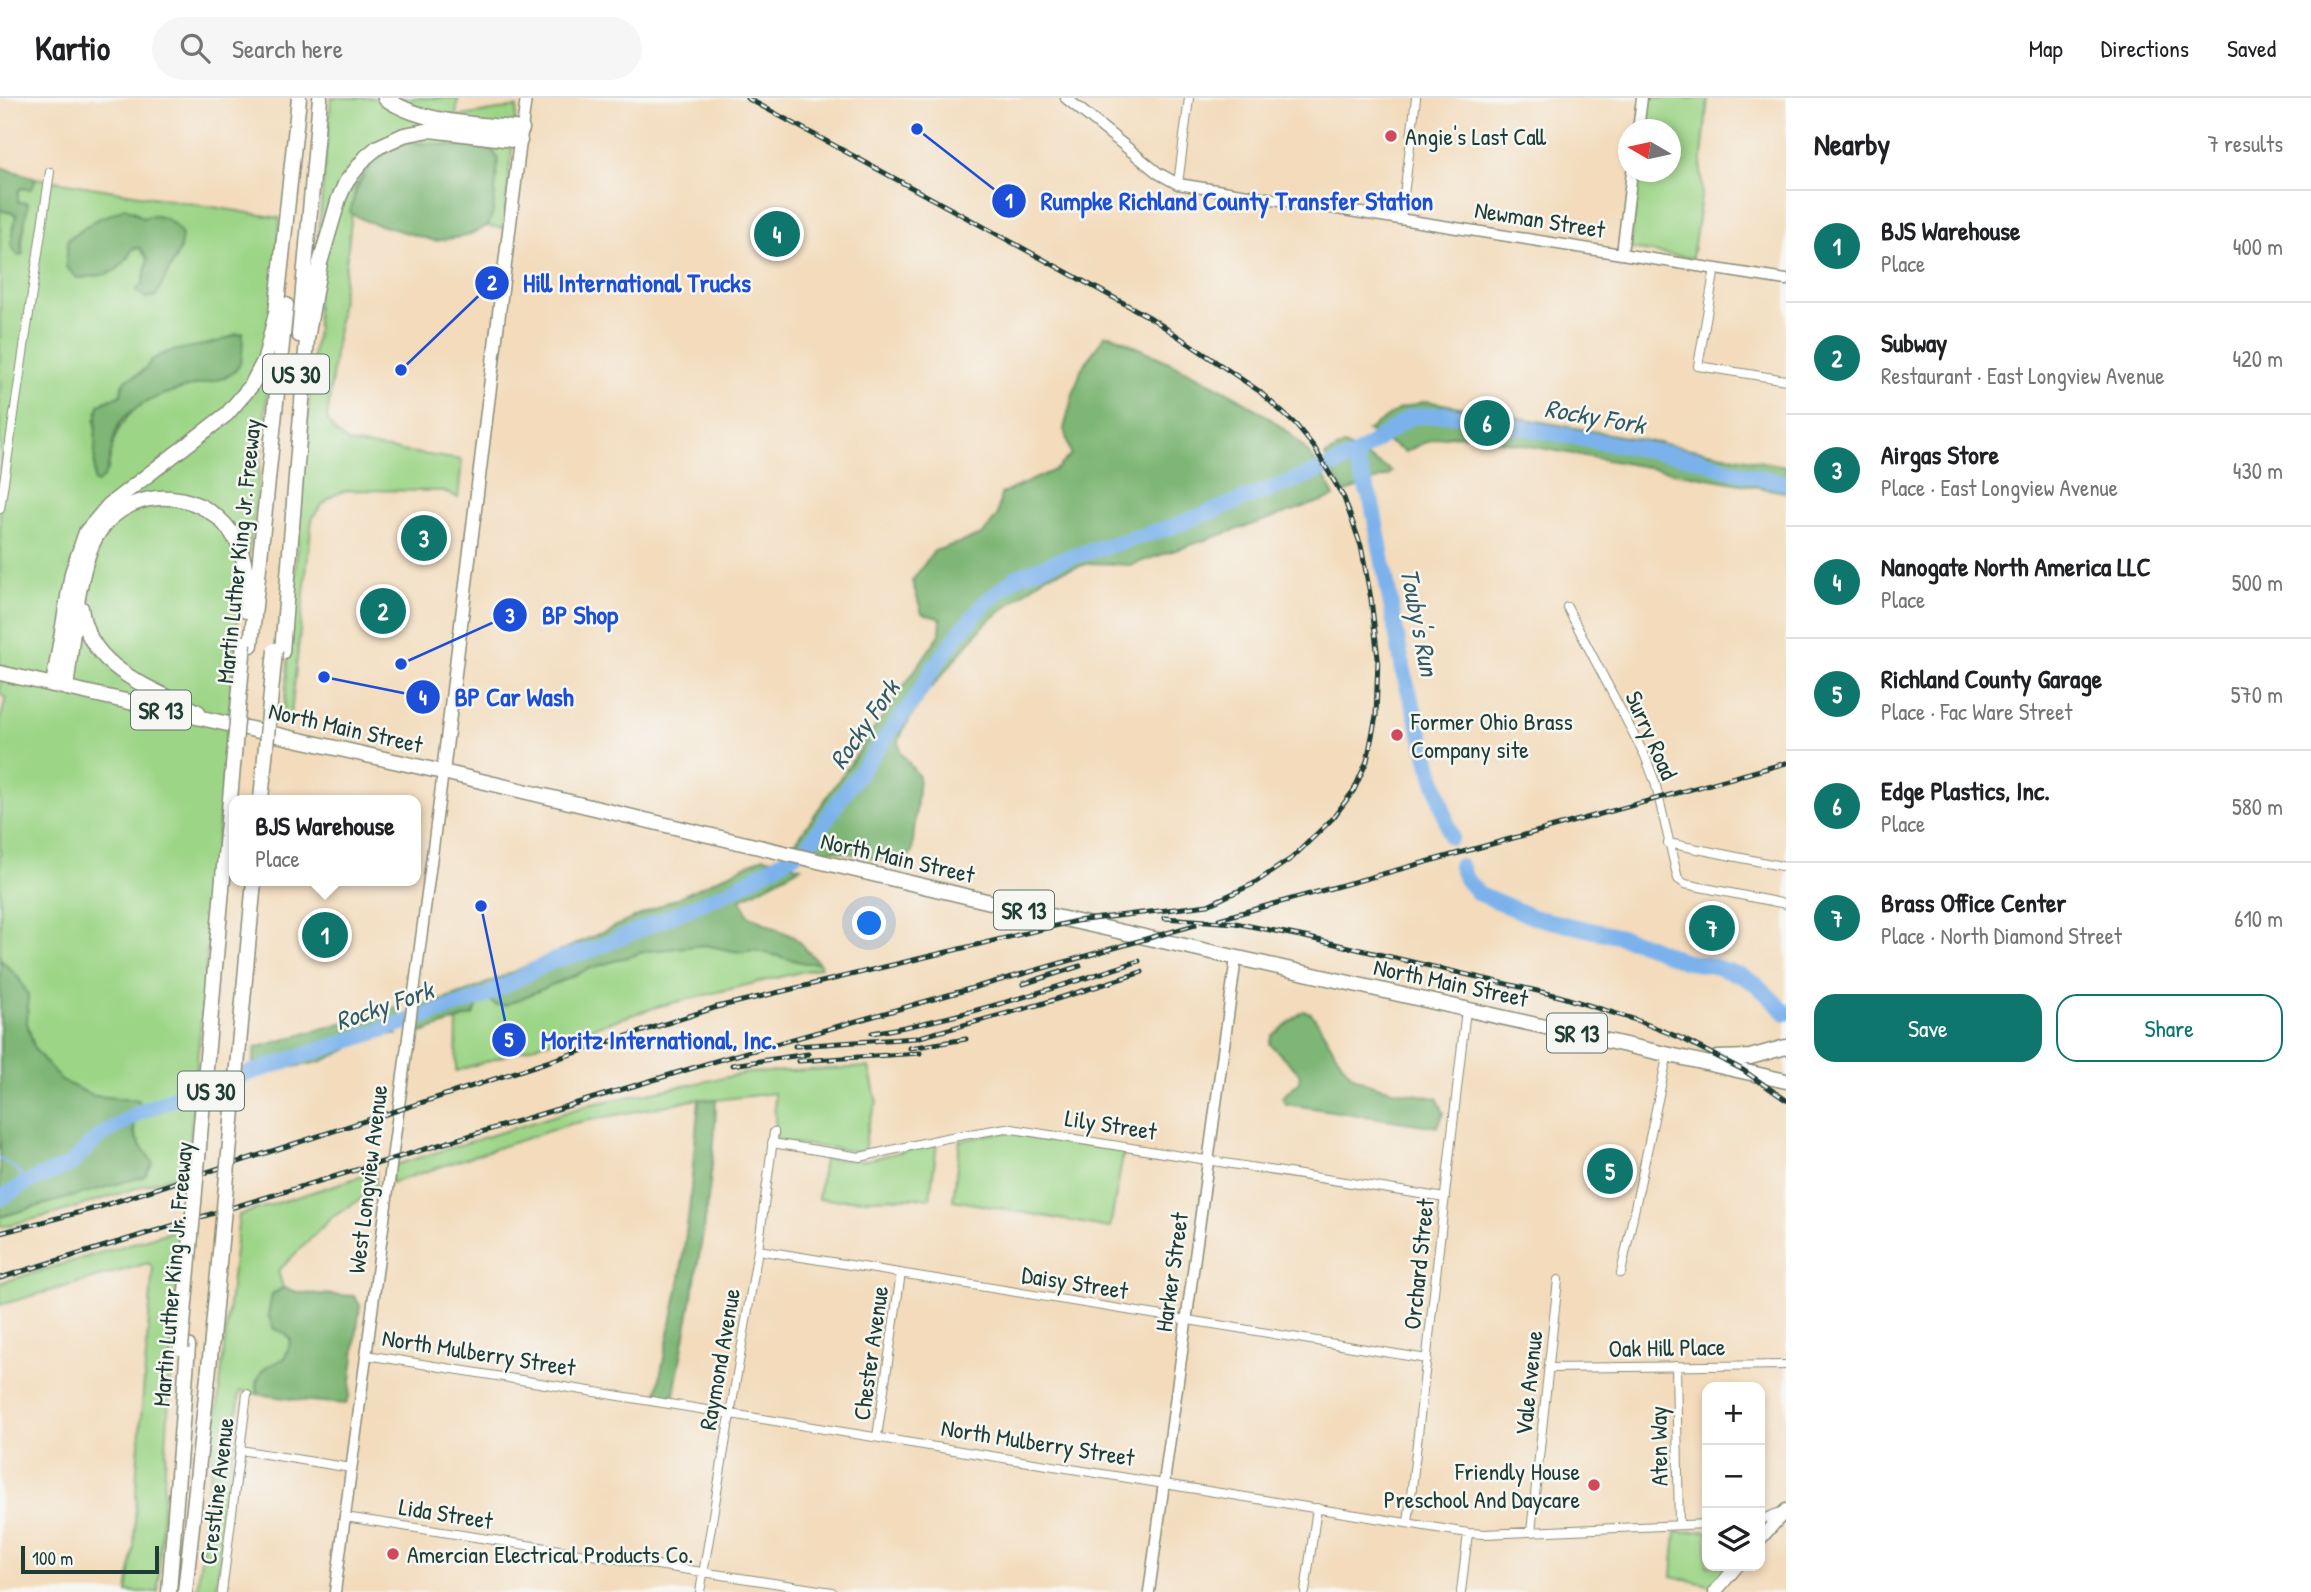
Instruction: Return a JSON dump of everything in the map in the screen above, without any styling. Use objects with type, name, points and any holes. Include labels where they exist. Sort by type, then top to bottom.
[{"type":"highway","points":[[59,687],[72,573],[86,532],[109,505],[227,415],[251,386],[265,359],[276,313],[299,98]]},
{"type":"highway","name":"Martin Luther King Jr. Freeway","points":[[237,795],[248,644],[305,98]]},
{"type":"highway","name":"Martin Luther King Jr. Freeway","points":[[262,795],[278,651],[299,325],[320,98]]},
{"type":"highway","points":[[385,98],[398,107],[422,116],[521,135]]},
{"type":"highway","points":[[268,795],[278,651],[307,339],[320,263],[339,198],[346,182],[366,156],[404,135],[430,130],[521,135]]},
{"type":"highway","points":[[59,687],[89,551],[98,533],[113,517],[139,502],[166,498],[188,500],[206,509],[223,523],[237,542],[242,554],[247,586],[248,644],[234,795]]},
{"type":"highway","points":[[80,594],[81,612],[87,631],[108,661],[136,681],[218,722]]},
{"type":"highway","name":"North Main Street","points":[[0,673],[443,772],[762,849],[1236,958],[1786,1081]]},
{"type":"highway","points":[[184,1347],[229,853]]},
{"type":"highway","name":"Martin Luther King Jr. Freeway","points":[[169,1592],[182,1420],[184,1347],[229,886]]},
{"type":"highway","name":"Martin Luther King Jr. Freeway","points":[[186,1592],[207,1388],[216,1337],[254,886]]},
{"type":"highway","points":[[216,1337],[261,886]]},
{"type":"highway","name":"SR 13","points":[[1688,1058],[1750,1057],[1786,1047]]},
{"type":"main road","points":[[443,772],[521,135]]},
{"type":"main road","points":[[1765,1533],[1786,1508]]},
{"type":"main road","points":[[1720,1591],[1734,1571]]},
{"type":"street","points":[[521,135],[526,98]]},
{"type":"street","name":"Newman Street","points":[[1066,98],[1158,173],[1178,184],[1786,280]]},
{"type":"street","points":[[1178,184],[1189,98]]},
{"type":"street","points":[[1401,219],[1416,98]]},
{"type":"street","points":[[1639,119],[1642,98]]},
{"type":"street","points":[[0,509],[50,172]]},
{"type":"street","points":[[1622,253],[1631,182]]},
{"type":"street","points":[[1715,268],[1698,366],[1786,380]]},
{"type":"street","name":"Surry Road","points":[[1567,607],[1645,756],[1655,782],[1677,877],[1685,884],[1786,904]]},
{"type":"street","name":"West Longview Avenue","points":[[335,1592],[443,772]]},
{"type":"street","points":[[1668,844],[1786,867]]},
{"type":"street","name":"Harker Street","points":[[1149,1592],[1236,958]]},
{"type":"street","name":"Orchard Street","points":[[1408,1523],[1466,1009]]},
{"type":"street","points":[[1621,1273],[1668,1053]]},
{"type":"street","name":"Lily Street","points":[[772,1143],[860,1157],[1006,1128],[1445,1198]]},
{"type":"street","name":"Raymond Avenue","points":[[699,1592],[758,1250],[774,1132]]},
{"type":"street","name":"Daisy Street","points":[[758,1250],[1427,1359]]},
{"type":"street","name":"Chester Avenue","points":[[877,1437],[901,1273]]},
{"type":"street","name":"Vale Avenue","points":[[1531,1532],[1558,1280]]},
{"type":"street","name":"North Mulberry Street","points":[[366,1355],[1468,1533],[1702,1524]]},
{"type":"street","name":"Oak Hill Place","points":[[1549,1368],[1786,1365]]},
{"type":"street","name":"Aten Way","points":[[1676,1366],[1679,1525]]},
{"type":"street","name":"Crestline Avenue","points":[[222,1592],[247,1394]]},
{"type":"street","points":[[240,1450],[351,1468]]},
{"type":"street","points":[[1306,1592],[1317,1508]]},
{"type":"street","points":[[1765,1518],[1786,1508]]},
{"type":"street","name":"Lida Street","points":[[345,1517],[832,1592]]},
{"type":"street","points":[[1461,1592],[1468,1533]]},
{"type":"green space","points":[[331,98],[458,98],[456,117],[517,107],[503,228],[488,226],[493,211],[498,160],[492,149],[388,149],[369,165],[355,189],[327,419],[334,431],[349,443],[462,460],[458,498],[444,491],[353,490],[334,495],[320,508],[312,519],[290,724],[283,723],[312,363],[317,330],[316,259]]},
{"type":"green space","points":[[1648,98],[1708,98],[1701,168],[1702,191],[1692,258],[1630,249],[1638,182],[1681,182],[1681,119],[1645,119]]},
{"type":"green space","points":[[407,142],[492,149],[498,160],[493,212],[488,226],[466,236],[435,241],[366,221],[350,213],[357,188],[368,169],[384,154]]},
{"type":"green space","points":[[0,167],[36,178],[33,187],[21,188],[18,191],[18,202],[28,203],[21,244],[23,254],[19,256],[11,246],[16,214],[0,210]]},
{"type":"green space","points":[[36,178],[280,218],[265,418],[254,518],[238,617],[187,1172],[55,1214],[0,1227],[0,1217],[145,1176],[153,1163],[135,1134],[138,1100],[94,1096],[62,1082],[35,1050],[27,1023],[28,995],[18,977],[0,959],[0,720],[6,698],[0,694],[0,210],[16,214],[12,234],[23,248],[25,221],[17,198],[21,188],[30,189]],"holes":[[[133,210],[180,249],[171,268],[143,283],[148,259],[140,248],[132,249],[128,259],[69,239],[96,220]],[[236,334],[221,379],[179,389],[144,403],[120,428],[112,446],[108,470],[94,481],[97,433],[95,420],[105,401],[121,395],[122,384],[168,354],[220,342]]]},
{"type":"green space","points":[[125,207],[143,218],[155,216],[165,219],[182,235],[180,249],[156,296],[146,298],[136,291],[143,283],[148,259],[140,248],[132,249],[122,265],[103,275],[77,278],[66,267],[68,239],[94,221]]},
{"type":"green space","points":[[243,333],[240,362],[236,370],[228,376],[157,397],[130,412],[118,427],[103,478],[97,483],[94,481],[95,433],[99,405],[121,395],[125,381],[141,373],[159,356]]},
{"type":"green space","points":[[1105,335],[1112,335],[1223,389],[1277,424],[1300,443],[1317,464],[1334,497],[1131,565],[1091,563],[1047,575],[985,624],[928,691],[904,728],[899,740],[900,751],[919,777],[912,852],[903,863],[830,850],[823,855],[793,846],[940,634],[941,619],[922,613],[912,581],[934,551],[982,535],[997,516],[1001,494],[1057,469],[1071,454],[1064,429],[1073,394],[1082,368]]},
{"type":"green space","points":[[1426,401],[1786,466],[1786,492],[1467,435],[1435,439],[1406,452],[1367,431],[1399,409]]},
{"type":"green space","points":[[1344,445],[1392,471],[1389,475],[1344,493],[1325,456]]},
{"type":"green space","points":[[764,857],[801,867],[741,899],[748,915],[794,937],[819,963],[805,963],[754,950],[739,952],[705,945],[647,951],[591,968],[506,1005],[496,1005],[488,999],[480,1002],[473,1015],[410,1037],[415,1004],[439,1001],[482,985]]},
{"type":"green space","points":[[705,945],[739,952],[754,950],[805,963],[819,963],[821,967],[660,1006],[456,1071],[457,1021],[473,1015],[479,1002],[647,951]]},
{"type":"green space","points":[[0,959],[18,977],[28,995],[27,1023],[35,1050],[62,1081],[94,1096],[138,1100],[146,1112],[134,1124],[135,1137],[153,1163],[145,1176],[0,1217]]},
{"type":"green space","points":[[400,1006],[397,1035],[367,1040],[319,1062],[272,1070],[253,1067],[255,1048]]},
{"type":"green space","points":[[1303,1011],[1311,1013],[1344,1066],[1356,1078],[1390,1090],[1437,1098],[1444,1113],[1437,1127],[1286,1104],[1282,1097],[1299,1082],[1300,1074],[1270,1044],[1273,1035]]},
{"type":"green space","points":[[869,1067],[877,1103],[868,1124],[864,1152],[776,1141],[774,1093],[716,1100],[699,1099],[570,1124],[391,1183],[392,1166],[592,1104],[748,1073]]},
{"type":"green space","points":[[699,1099],[716,1100],[711,1176],[673,1400],[656,1397],[680,1279]]},
{"type":"green space","points":[[1015,1132],[1124,1150],[1110,1228],[953,1200],[960,1141]]},
{"type":"green space","points":[[937,1143],[930,1198],[818,1199],[824,1158],[863,1161]]},
{"type":"green space","points":[[376,1172],[375,1190],[331,1218],[278,1271],[283,1288],[272,1294],[285,1333],[291,1340],[285,1358],[256,1381],[258,1394],[240,1391],[216,1592],[197,1592],[239,1215]]},
{"type":"green space","points":[[183,1228],[171,1360],[158,1592],[127,1592],[134,1546],[137,1469],[153,1267],[148,1263],[0,1305],[0,1283]]},
{"type":"green space","points":[[283,1288],[301,1293],[354,1296],[360,1305],[346,1404],[258,1394],[260,1374],[267,1367],[285,1358],[291,1340],[285,1333],[274,1329],[268,1315],[272,1294]]},
{"type":"green space","points":[[1702,1531],[1702,1571],[1725,1571],[1712,1586],[1672,1576],[1676,1532]]},
{"type":"waterway","name":"Rocky Fork","points":[[0,1199],[26,1183],[71,1164],[96,1139],[138,1113],[182,1095],[483,997],[552,961],[594,949],[730,891],[807,847],[915,699],[960,632],[987,601],[1018,576],[1060,560],[1168,528],[1334,465],[1354,456],[1410,417],[1447,414],[1698,459],[1735,472],[1786,483]]},
{"type":"waterway","name":"Touby's Run","points":[[1354,456],[1372,503],[1404,675],[1451,837]]},
{"type":"waterway","name":"Touby's Run","points":[[1460,866],[1465,878],[1478,893],[1533,917],[1642,943],[1683,961],[1713,966],[1740,975],[1756,984],[1786,1013]]},
{"type":"waterway","points":[[0,1159],[18,1170],[26,1183]]},
{"type":"railway","points":[[0,1233],[96,1208],[717,1007],[1076,921],[1208,905],[1253,884],[1292,858],[1333,818],[1354,790],[1367,761],[1376,716],[1378,658],[1371,599],[1361,546],[1344,498],[1314,447],[1296,425],[1259,391],[1151,318],[747,98]]},
{"type":"railway","points":[[1219,919],[1786,763]]},
{"type":"railway","points":[[1164,918],[1235,923],[1559,996],[1636,1020],[1681,1038],[1743,1070],[1786,1100]]},
{"type":"railway","points":[[0,1278],[719,1060],[1195,925]]},
{"type":"railway","points":[[872,1033],[973,1011],[1139,961]]},
{"type":"railway","points":[[1023,984],[1080,966]]},
{"type":"railway","points":[[795,1046],[916,1038],[1041,1004],[1142,972]]},
{"type":"railway","points":[[910,1048],[966,1039]]},
{"type":"railway","points":[[798,1061],[920,1053]]},
{"type":"railway","points":[[732,1065],[808,1054]]},
{"type":"place","name":"Rumpke Richland County Transfer Station","points":[[917,129]]},
{"type":"place","name":"Angie's Last Call","points":[[1391,136]]},
{"type":"place","name":"Nanogate North America LLC","points":[[777,234]]},
{"type":"place","name":"Hill International Trucks","points":[[401,370]]},
{"type":"place","name":"Edge Plastics, Inc.","points":[[1487,423]]},
{"type":"place","name":"Airgas Store","points":[[424,538]]},
{"type":"place","name":"Subway","points":[[383,611]]},
{"type":"place","name":"BP Shop","points":[[401,664]]},
{"type":"place","name":"BP Car Wash","points":[[324,677]]},
{"type":"place","name":"Former Ohio Brass Company site","points":[[1397,735]]},
{"type":"place","name":"Moritz International, Inc.","points":[[481,906]]},
{"type":"place","name":"Brass Office Center","points":[[1712,928]]},
{"type":"place","name":"BJS Warehouse","points":[[325,935]]},
{"type":"place","name":"Richland County Garage","points":[[1610,1171]]},
{"type":"place","name":"Friendly House Preschool And Daycare","points":[[1594,1485]]},
{"type":"place","name":"Amercian Electrical Products Co.","points":[[393,1554]]}]
